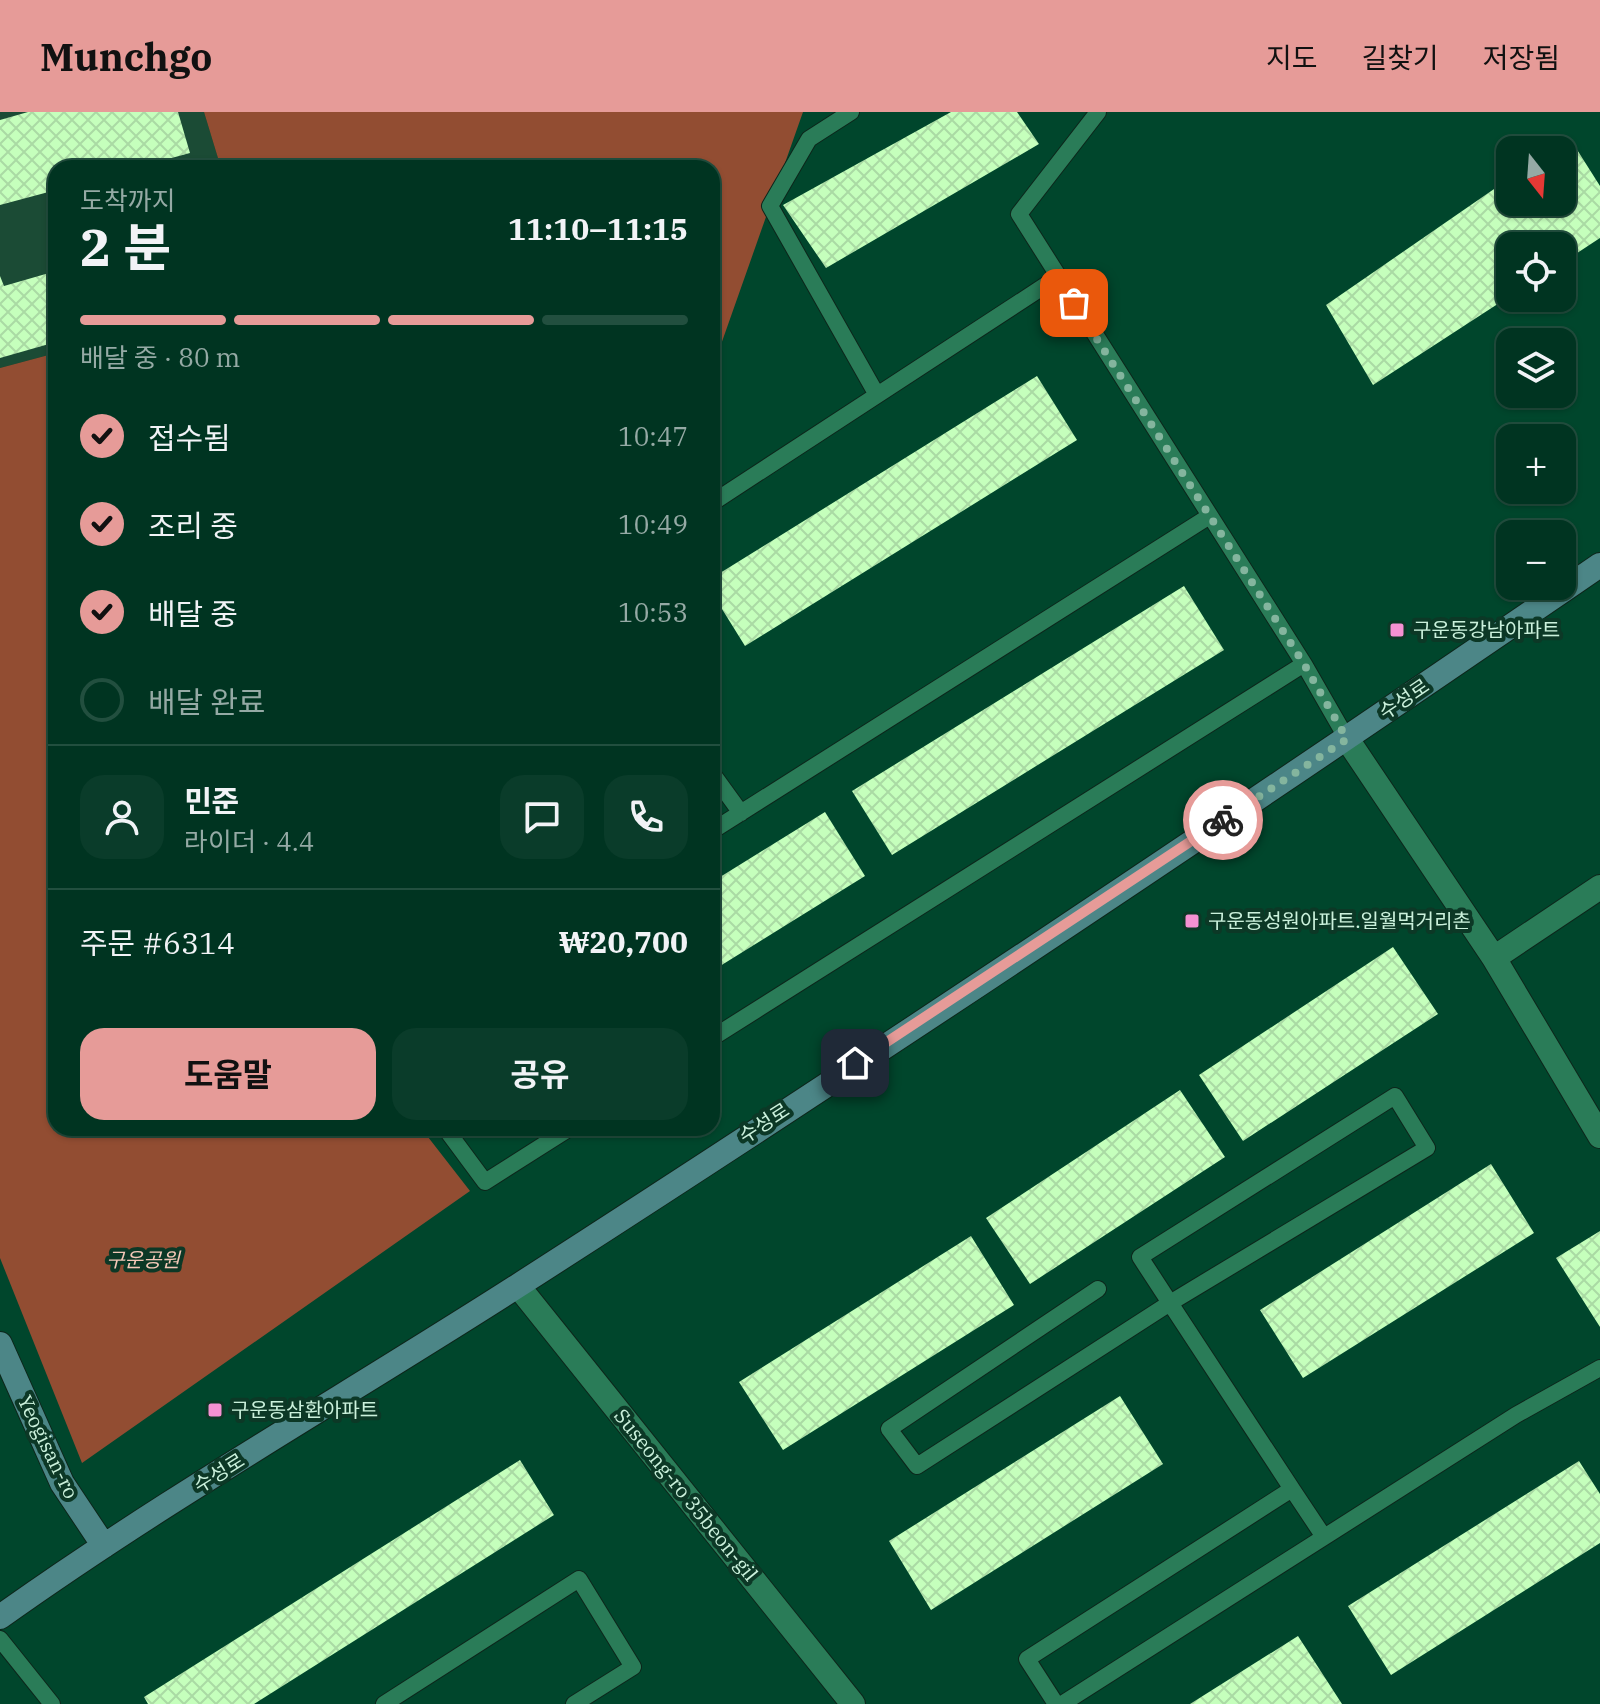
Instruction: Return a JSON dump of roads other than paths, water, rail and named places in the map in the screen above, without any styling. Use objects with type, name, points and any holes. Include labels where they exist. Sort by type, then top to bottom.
[{"type":"street","name":"수성로","points":[[0,1617],[104,1546],[518,1286],[1347,739],[1600,565]]},
{"type":"street","points":[[1347,739],[1494,958],[1600,1136]]},
{"type":"street","points":[[1494,958],[1600,887]]},
{"type":"street","name":"Suseong-ro 35beon-gil","points":[[518,1286],[853,1704]]},
{"type":"street","name":"Yeogisan-ro","points":[[0,1344],[62,1483],[104,1546]]},
{"type":"lane","points":[[851,112],[809,139],[770,206],[877,395]]},
{"type":"lane","points":[[1098,112],[1019,214],[1208,517],[1304,664],[1347,739]]},
{"type":"lane","points":[[720,498],[1058,277]]},
{"type":"lane","points":[[720,826],[1208,517]]},
{"type":"lane","points":[[720,1033],[1304,664]]},
{"type":"lane","points":[[720,784],[741,813]]},
{"type":"lane","points":[[1098,1289],[889,1429],[917,1466],[1170,1303],[1427,1148],[1395,1096],[1140,1257],[1170,1303],[1292,1489],[1324,1537]]},
{"type":"lane","points":[[451,1136],[485,1182],[557,1136]]},
{"type":"lane","points":[[1292,1489],[1027,1659],[1059,1704],[1516,1415],[1600,1368]]},
{"type":"lane","points":[[384,1704],[579,1579],[633,1667],[574,1704]]},
{"type":"lane","points":[[0,1639],[52,1704]]},
{"type":"place","name":"구운동강남아파트","points":[[1397,630]]},
{"type":"place","name":"구운동성원아파트.일월먹거리촌","points":[[1192,921]]},
{"type":"place","name":"구운동삼환아파트","points":[[215,1410]]},
{"type":"park label","name":"구운공원","points":[[143,1260]]}]
